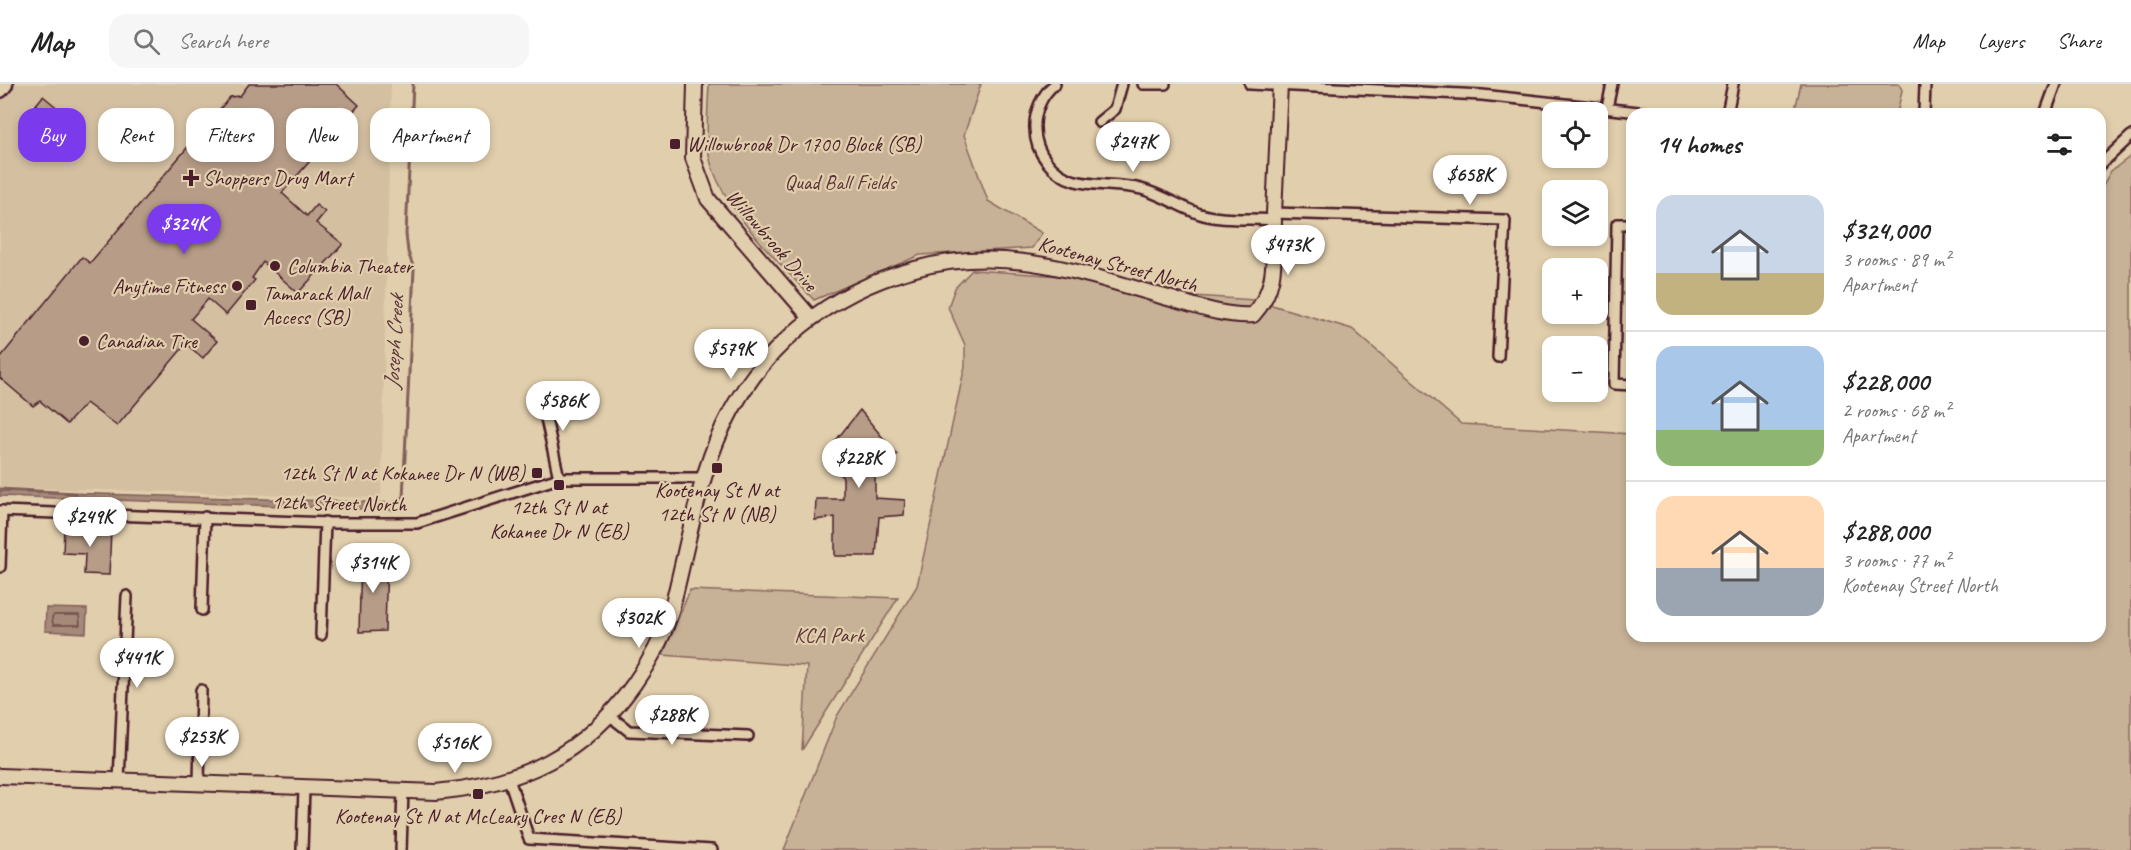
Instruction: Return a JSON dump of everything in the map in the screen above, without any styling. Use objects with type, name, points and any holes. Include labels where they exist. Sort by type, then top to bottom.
[{"type":"highway","points":[[0,89],[4,84]]},
{"type":"street","name":"Willowbrook Drive","points":[[695,84],[693,158],[708,199],[810,317]]},
{"type":"street","points":[[1055,84],[1048,89],[1039,105],[1035,122],[1035,138],[1040,154],[1054,171],[1070,181],[1090,185],[1122,184],[1144,189],[1202,214],[1505,220],[1498,357]]},
{"type":"street","points":[[1100,122],[1114,109],[1122,84]]},
{"type":"street","points":[[1143,84],[1165,84]]},
{"type":"street","points":[[1250,84],[1367,87],[1549,102]]},
{"type":"street","points":[[1482,95],[1484,84]]},
{"type":"street","points":[[1608,103],[1612,84]]},
{"type":"street","points":[[1728,108],[1733,84]]},
{"type":"street","points":[[1924,108],[1925,84]]},
{"type":"street","points":[[2047,108],[2056,84]]},
{"type":"street","points":[[1274,217],[1280,85]]},
{"type":"street","points":[[1608,108],[1626,110]]},
{"type":"street","points":[[2106,159],[2131,136]]},
{"type":"street","name":"Kootenay Street North","points":[[0,776],[403,791],[474,788],[509,779],[546,765],[584,740],[610,716],[651,661],[669,618],[705,478],[722,429],[748,382],[778,346],[810,317],[845,295],[915,269],[968,260],[1003,258],[1061,266],[1188,304],[1238,316],[1253,315],[1265,302],[1272,282],[1274,217]]},
{"type":"street","points":[[1626,224],[1617,224],[1614,384],[1626,385]]},
{"type":"street","points":[[540,391],[559,478]]},
{"type":"street","name":"12th Street North","points":[[1,511],[417,523],[559,478],[705,478]]},
{"type":"street","points":[[0,567],[1,511]]},
{"type":"street","points":[[202,610],[205,517]]},
{"type":"street","points":[[321,635],[325,522]]},
{"type":"street","points":[[119,780],[127,596]]},
{"type":"street","points":[[199,784],[201,690]]},
{"type":"street","points":[[610,716],[629,731],[748,736]]},
{"type":"street","points":[[509,779],[529,839],[712,850]]},
{"type":"street","points":[[302,850],[304,788]]},
{"type":"street","points":[[401,850],[403,791]]},
{"type":"shaded area","points":[[3,84],[391,84],[390,108],[370,108],[370,162],[389,162],[381,498],[0,487],[0,88]]},
{"type":"green space","name":"Quad Ball Fields","points":[[709,84],[981,84],[964,135],[988,201],[1042,233],[1032,248],[920,255],[814,300],[750,230],[722,189],[708,148]]},
{"type":"green space","points":[[1801,84],[1899,84],[1902,90],[1898,108],[1795,108]]},
{"type":"green space","points":[[2131,156],[2131,850],[784,850],[837,716],[917,586],[965,366],[965,345],[948,307],[955,288],[972,270],[1061,276],[1148,293],[1255,300],[1352,329],[1461,424],[1626,434],[1626,642],[2106,642],[2106,180],[2111,171]]},
{"type":"green space","name":"KCA Park","points":[[690,590],[898,598],[802,750],[807,666],[663,655]]},
{"type":"water","points":[[0,491],[396,503],[393,510],[0,496]]},
{"type":"water","points":[[46,608],[87,609],[86,633],[45,631]]},
{"type":"building","points":[[249,84],[336,84],[359,105],[356,108],[286,108],[286,162],[309,162],[282,193],[307,216],[316,205],[325,212],[316,223],[343,244],[298,293],[263,262],[252,278],[255,280],[226,315],[208,299],[191,319],[217,341],[203,358],[186,344],[117,426],[86,403],[67,424],[40,401],[33,406],[0,378],[0,358],[82,257],[90,263],[186,149],[186,162],[274,162],[274,108],[221,108],[230,97],[240,96]]},
{"type":"building","points":[[43,96],[58,108],[33,108]]},
{"type":"building","points":[[860,410],[897,455],[875,475],[875,498],[905,500],[904,515],[879,517],[876,556],[835,556],[835,517],[815,520],[816,499],[843,499],[843,478],[826,453]]},
{"type":"building","points":[[64,528],[111,530],[109,575],[84,574],[85,554],[63,553]]},
{"type":"building","points":[[361,556],[387,558],[385,631],[359,632]]},
{"type":"waterway","name":"Joseph Creek","points":[[392,504],[403,498],[414,269],[408,252],[406,234],[413,84]]},
{"type":"waterway","name":"Joseph Creek","points":[[0,489],[76,493]]},
{"type":"place","name":"Willowbrook Dr 1700 Block (SB)","points":[[675,144]]},
{"type":"place","name":"Shoppers Drug Mart","points":[[191,178]]},
{"type":"place","name":"Columbia Theater","points":[[275,266]]},
{"type":"place","name":"Anytime Fitness","points":[[237,286]]},
{"type":"place","name":"Tamarack Mall Access (SB)","points":[[251,305]]},
{"type":"place","name":"Canadian Tire","points":[[84,341]]},
{"type":"place","name":"Kootenay St N at 12th St N (NB)","points":[[717,468]]},
{"type":"place","name":"12th St N at Kokanee Dr N (WB)","points":[[537,473]]},
{"type":"place","name":"12th St N at Kokanee Dr N (EB)","points":[[559,485]]},
{"type":"place","name":"Kootenay St N at McLeary Cres N (EB)","points":[[478,794]]}]
